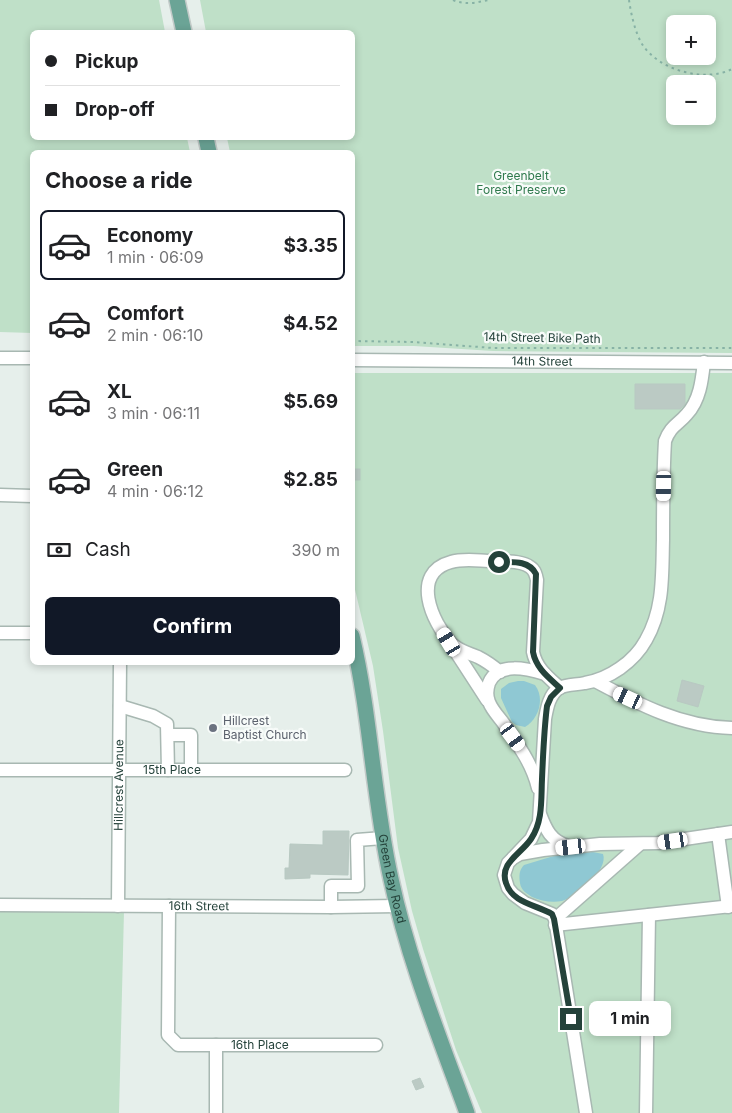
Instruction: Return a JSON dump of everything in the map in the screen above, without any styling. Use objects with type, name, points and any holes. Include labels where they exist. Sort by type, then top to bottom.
[{"type":"main road","points":[[177,0],[184,30]]},
{"type":"main road","name":"Green Bay Road","points":[[355,652],[367,715],[383,838],[397,906],[420,983],[467,1113]]},
{"type":"street","points":[[0,358],[30,358]]},
{"type":"street","name":"14th Street","points":[[355,360],[732,363]]},
{"type":"street","points":[[586,1113],[555,922],[552,914],[525,903],[513,894],[508,888],[504,875],[508,863],[531,840],[539,822],[547,706],[551,697],[560,688],[595,681],[615,671],[645,643],[658,614],[662,579],[665,441],[669,432],[687,415],[693,406],[703,379],[704,362]]},
{"type":"street","points":[[0,495],[30,496]]},
{"type":"street","points":[[541,798],[528,759],[449,642],[428,602],[427,590],[434,572],[445,564],[461,560],[530,566],[536,574],[533,652],[538,666],[560,688]]},
{"type":"street","points":[[0,633],[30,633]]},
{"type":"street","points":[[449,642],[455,648],[492,665],[500,672]]},
{"type":"street","name":"Hillcrest Avenue","points":[[118,906],[120,665]]},
{"type":"street","points":[[489,702],[487,695],[489,683],[492,678],[506,669],[520,668],[545,674]]},
{"type":"street","points":[[595,681],[660,713],[685,722],[713,728],[732,728]]},
{"type":"street","points":[[120,706],[153,716],[167,724],[168,770]]},
{"type":"street","points":[[168,735],[190,735],[191,770]]},
{"type":"street","name":"15th Place","points":[[0,770],[345,770]]},
{"type":"street","points":[[540,814],[545,827],[554,841],[571,847]]},
{"type":"street","points":[[513,858],[520,854],[543,850],[600,844],[640,844],[732,832]]},
{"type":"street","points":[[555,922],[649,915],[730,906],[718,834]]},
{"type":"street","points":[[331,907],[331,886],[358,886],[357,840],[383,838]]},
{"type":"street","points":[[555,922],[640,844]]},
{"type":"street","name":"16th Street","points":[[0,905],[397,906]]},
{"type":"street","name":"16th Place","points":[[169,906],[168,1035],[178,1045],[376,1045]]},
{"type":"street","points":[[646,1113],[649,915]]},
{"type":"street","points":[[216,1045],[216,1113]]},
{"type":"path","points":[[453,0],[465,3],[488,0]]},
{"type":"path","points":[[629,0],[638,36],[643,46],[657,58],[676,70],[688,74],[702,76],[732,69]]},
{"type":"path","name":"14th Street Bike Path","points":[[355,341],[413,342],[492,348],[732,348]]},
{"type":"green space","points":[[0,0],[159,0],[165,30],[30,30],[30,140],[187,140],[190,150],[30,150],[30,333],[0,332]]},
{"type":"green space","name":"Greenbelt Forest Preserve","points":[[200,0],[732,0],[732,353],[493,351],[414,346],[355,346],[355,150],[230,150],[227,140],[355,140],[355,30],[206,30]]},
{"type":"green space","points":[[355,373],[732,373],[732,1113],[482,1113],[456,1050],[412,911],[398,848],[373,666],[355,590]]},
{"type":"green space","points":[[0,911],[124,911],[119,1113],[0,1113]]},
{"type":"water","points":[[518,681],[535,685],[540,696],[537,714],[525,727],[512,722],[501,698],[501,689],[509,683]]},
{"type":"water","points":[[588,851],[603,854],[604,860],[601,868],[583,889],[568,898],[558,902],[543,901],[532,897],[521,888],[520,873],[524,865],[557,855]]},
{"type":"building","points":[[635,384],[685,384],[685,404],[680,409],[635,409]]},
{"type":"building","points":[[355,469],[360,469],[360,480],[355,480]]},
{"type":"building","points":[[682,680],[704,686],[698,707],[677,701]]},
{"type":"building","points":[[323,831],[349,831],[348,875],[310,874],[310,878],[285,879],[285,868],[289,868],[290,844],[323,845]]},
{"type":"building","points":[[420,1078],[424,1087],[416,1090],[412,1081]]},
{"type":"place","name":"Hillcrest Baptist Church","points":[[213,728]]},
{"type":"route","points":[[499,562],[518,562],[534,569],[537,580],[534,659],[545,674],[560,688],[551,697],[545,718],[539,822],[531,840],[508,863],[504,875],[505,882],[519,899],[552,914],[571,1019]]}]
